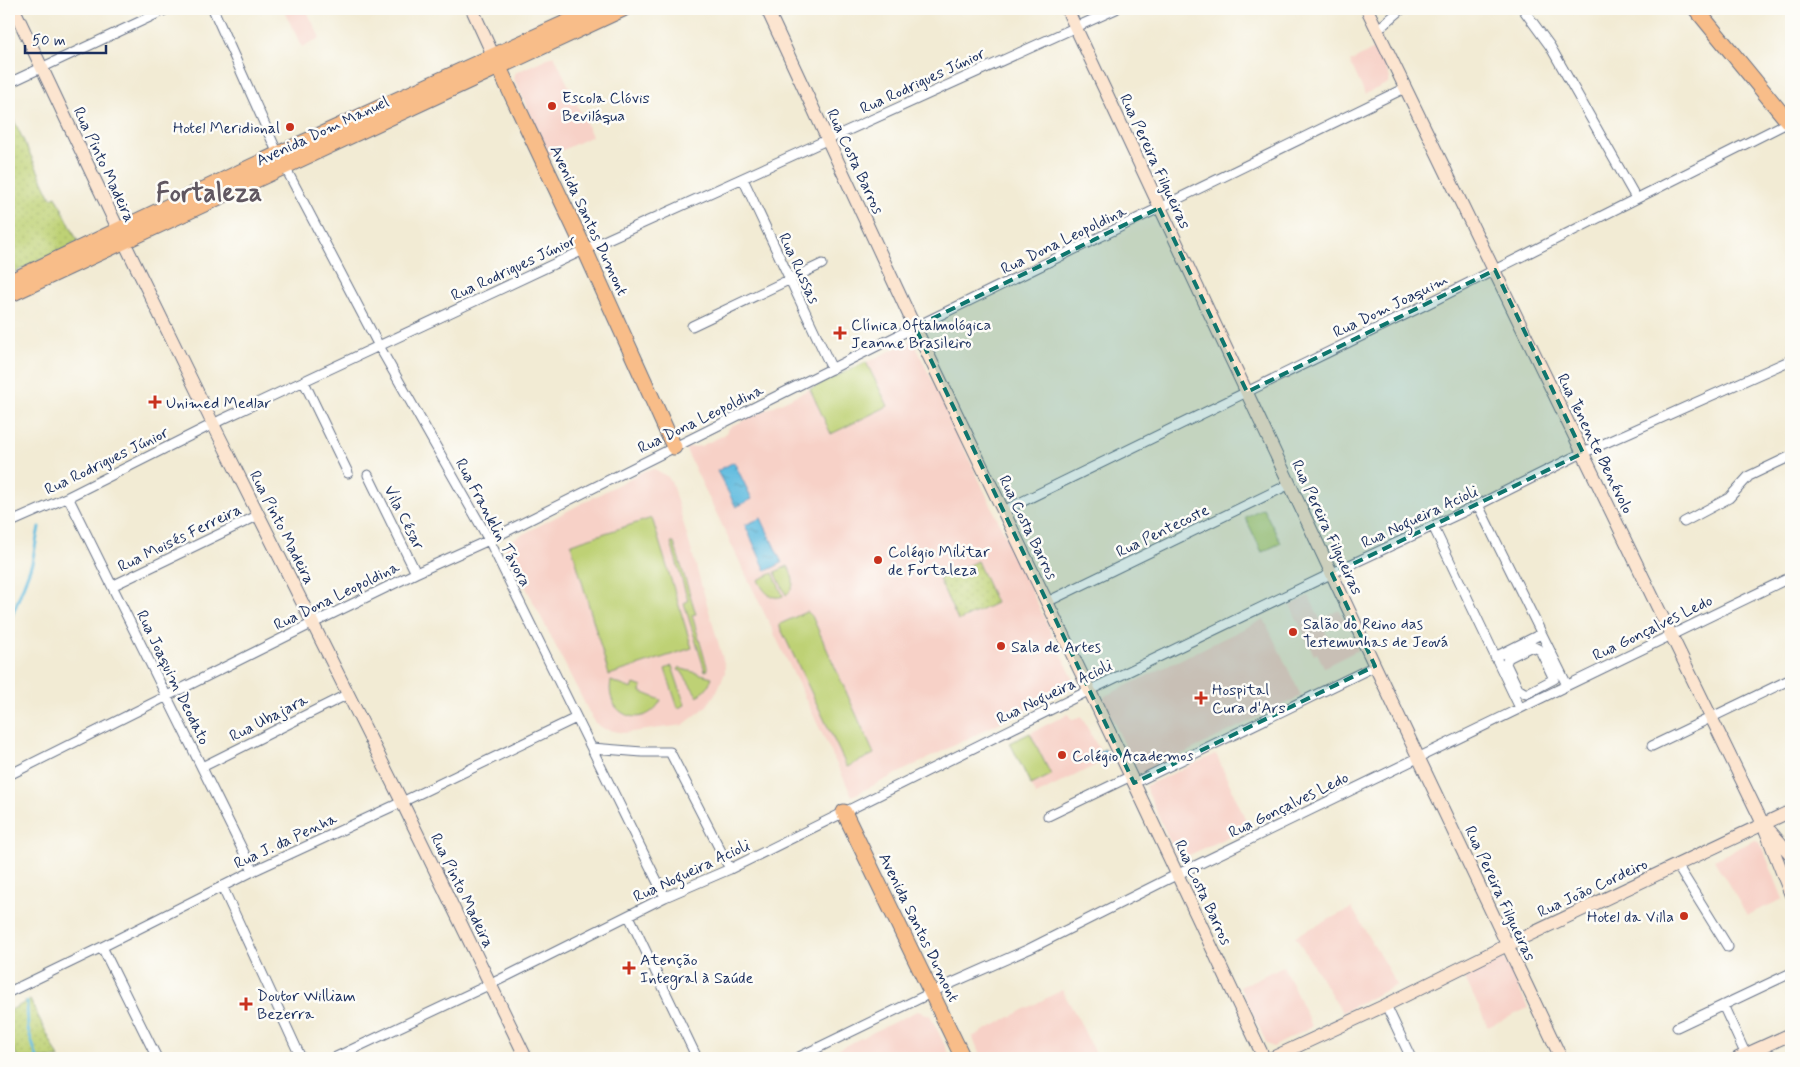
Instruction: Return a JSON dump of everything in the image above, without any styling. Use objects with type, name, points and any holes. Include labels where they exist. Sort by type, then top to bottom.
[{"type":"main road","name":"Avenida Dom Manuel","points":[[9,295],[121,236],[496,61],[596,9]]},
{"type":"main road","name":"Avenida Dom Manuel","points":[[496,61],[623,9]]},
{"type":"main road","points":[[1696,9],[1790,124]]},
{"type":"main road","name":"Avenida Santos Dumont","points":[[496,61],[585,250],[674,447]]},
{"type":"main road","name":"Avenida Dom Manuel","points":[[9,282],[121,236]]},
{"type":"main road","name":"Avenida Santos Dumont","points":[[844,812],[964,1058]]},
{"type":"street","name":"Rua Pinto Madeira","points":[[14,9],[121,236],[402,802],[526,1058]]},
{"type":"street","points":[[9,83],[167,9]]},
{"type":"street","name":"Rua Franklin Távora","points":[[213,9],[281,161],[379,346],[489,540],[665,897]]},
{"type":"street","name":"Avenida Santos Dumont","points":[[472,9],[496,61]]},
{"type":"street","name":"Rua Costa Barros","points":[[767,9],[915,327],[1090,690],[1264,1058]]},
{"type":"street","name":"Rua Pereira Filgueiras","points":[[1067,9],[1159,208],[1561,1058]]},
{"type":"street","name":"Rua Rodrigues Júnior","points":[[9,523],[213,424],[585,250],[1116,9]]},
{"type":"street","name":"Rua Tenente Benévolo","points":[[1366,9],[1712,717],[1763,824],[1791,894]]},
{"type":"street","points":[[1377,30],[1402,9]]},
{"type":"street","points":[[1523,9],[1550,46],[1636,198]]},
{"type":"street","name":"Rua Dona Leopoldina","points":[[9,775],[166,695],[416,572],[489,540],[915,327],[1405,88]]},
{"type":"street","name":"Rua Dom Joaquim","points":[[1003,511],[1495,270],[1636,198],[1790,124]]},
{"type":"street","name":"Rua Russas","points":[[743,179],[832,369]]},
{"type":"street","points":[[692,326],[822,264]]},
{"type":"street","name":"Rua Nogueira Acioli","points":[[334,1058],[490,984],[665,897],[730,869],[1090,690],[1583,453],[1791,360]]},
{"type":"street","points":[[304,382],[348,473]]},
{"type":"street","points":[[1684,522],[1729,498],[1749,476],[1791,456]]},
{"type":"street","name":"Vila César","points":[[368,475],[416,572]]},
{"type":"street","name":"Rua Pentecoste","points":[[1047,602],[1290,484]]},
{"type":"street","name":"Rua Joaquim Deodato","points":[[68,496],[253,871]]},
{"type":"street","points":[[1478,505],[1567,685]]},
{"type":"street","name":"Rua Moisés Ferreira","points":[[112,586],[259,515]]},
{"type":"street","points":[[1433,526],[1520,708]]},
{"type":"street","name":"Rua Gonçalves Ledo","points":[[797,1058],[932,992],[1011,958],[1177,874],[1791,577]]},
{"type":"street","points":[[1495,657],[1542,634]]},
{"type":"street","points":[[1532,646],[1540,650],[1554,679],[1526,694],[1522,693],[1518,690],[1506,664],[1508,658],[1532,646]]},
{"type":"street","points":[[1048,816],[1375,666]]},
{"type":"street","points":[[1652,746],[1791,678]]},
{"type":"street","name":"Rua Ubajara","points":[[202,767],[348,694]]},
{"type":"street","name":"Rua J. da Penha","points":[[9,992],[253,871],[576,718]]},
{"type":"street","points":[[592,748],[670,752],[730,869]]},
{"type":"street","name":"Rua João Cordeiro","points":[[1272,1058],[1791,811]]},
{"type":"street","points":[[1763,824],[1791,855]]},
{"type":"street","points":[[1677,865],[1728,947]]},
{"type":"street","points":[[222,886],[301,1058]]},
{"type":"street","points":[[628,916],[697,1058]]},
{"type":"street","points":[[102,947],[157,1058]]},
{"type":"street","points":[[1677,1027],[1791,973]]},
{"type":"street","points":[[1386,1005],[1411,1058]]},
{"type":"street","points":[[1723,1005],[1742,1056],[1791,1034]]},
{"type":"highlighted area","points":[[1159,208],[1247,392],[1495,270],[1583,453],[1332,574],[1375,666],[1134,783],[915,327]]},
{"type":"shaded area","points":[[283,9],[306,9],[320,38],[302,47]]},
{"type":"shaded area","points":[[1376,48],[1390,78],[1388,83],[1365,94],[1350,62]]},
{"type":"shaded area","name":"Escola Clóvis Beviláqua","points":[[554,55],[592,136],[550,156],[513,77],[515,73]]},
{"type":"shaded area","name":"Colégio Militar de Fortaleza","points":[[913,340],[1076,685],[852,796],[685,448],[701,446],[724,435],[730,427]]},
{"type":"shaded area","points":[[654,469],[668,477],[672,484],[725,666],[725,673],[717,691],[706,707],[683,725],[624,733],[604,729],[594,722],[504,544],[644,471]]},
{"type":"shaded area","points":[[1309,596],[1320,619],[1339,610],[1345,621],[1325,631],[1332,645],[1352,636],[1358,650],[1324,667],[1317,653],[1314,655],[1290,605]]},
{"type":"shaded area","name":"Hospital Cura d'Ars","points":[[1264,619],[1301,696],[1142,774],[1138,773],[1103,700],[1105,696]]},
{"type":"shaded area","name":"Colégio Academos","points":[[1068,714],[1072,720],[1081,716],[1100,751],[1105,749],[1110,758],[1036,795],[1010,743]]},
{"type":"shaded area","points":[[1216,754],[1249,827],[1185,857],[1177,857],[1145,786]]},
{"type":"shaded area","points":[[1755,840],[1761,844],[1783,899],[1747,915],[1714,860]]},
{"type":"shaded area","points":[[1352,908],[1397,985],[1342,1012],[1295,936]]},
{"type":"shaded area","points":[[1504,959],[1528,1008],[1488,1027],[1465,978]]},
{"type":"shaded area","points":[[1283,966],[1312,1026],[1273,1047],[1267,1044],[1240,987]]},
{"type":"shaded area","points":[[1062,990],[1097,1058],[983,1058],[972,1037]]},
{"type":"shaded area","points":[[917,1011],[930,1015],[951,1058],[820,1058]]},
{"type":"green space","points":[[9,110],[51,198],[56,196],[78,242],[9,275]]},
{"type":"green space","points":[[866,362],[888,406],[831,434],[810,389]]},
{"type":"green space","points":[[1263,508],[1281,543],[1262,552],[1245,517]]},
{"type":"green space","points":[[652,518],[692,648],[609,675],[571,544]]},
{"type":"green space","points":[[671,543],[674,543],[696,614],[692,615],[708,670],[705,671],[684,603],[688,601]]},
{"type":"green space","points":[[977,561],[996,603],[958,621],[939,579]]},
{"type":"green space","points":[[788,566],[793,585],[786,595],[775,572]]},
{"type":"green space","points":[[773,573],[783,596],[771,596],[765,591],[758,580]]},
{"type":"green space","points":[[806,612],[812,616],[874,754],[847,767],[780,627],[780,624]]},
{"type":"green space","points":[[672,666],[685,705],[678,708],[665,669]]},
{"type":"green space","points":[[680,667],[712,677],[709,685],[698,697],[681,671],[678,670]]},
{"type":"green space","points":[[611,681],[632,689],[634,684],[642,687],[641,692],[661,700],[654,710],[645,715],[636,717],[627,715],[620,711],[614,703],[610,693]]},
{"type":"green space","points":[[1030,733],[1051,775],[1031,785],[1010,743]]},
{"type":"green space","points":[[30,1000],[59,1058],[18,1058],[9,1040],[9,1011]]},
{"type":"water","points":[[734,462],[752,499],[736,507],[717,471]]},
{"type":"water","points":[[761,518],[782,563],[766,571],[745,525]]},
{"type":"water","points":[[1105,749],[1110,758],[1101,762],[1097,753]]},
{"type":"waterway","points":[[9,624],[32,563],[39,527]]},
{"type":"waterway","points":[[27,1002],[28,1029],[37,1058]]},
{"type":"place","name":"Escola Clóvis Beviláqua","points":[[552,106]]},
{"type":"place","name":"Hotel Meridional","points":[[290,127]]},
{"type":"place","name":"Clínica Oftalmológica Jeanne Brasileiro","points":[[840,333]]},
{"type":"place","name":"Unimed Medlar","points":[[155,402]]},
{"type":"place","name":"Colégio Militar de Fortaleza","points":[[878,560]]},
{"type":"place","name":"Salão do Reino das Testemunhas de Jeová","points":[[1293,632]]},
{"type":"place","name":"Sala de Artes","points":[[1001,646]]},
{"type":"place","name":"Hospital Cura d'Ars","points":[[1201,698]]},
{"type":"place","name":"Colégio Academos","points":[[1062,755]]},
{"type":"place","name":"Hotel da Villa","points":[[1684,916]]},
{"type":"place","name":"Atenção Integral à Saúde","points":[[629,968]]},
{"type":"place","name":"Doutor William Bezerra","points":[[246,1004]]},
{"type":"district","name":"Fortaleza","points":[[209,192]]}]
